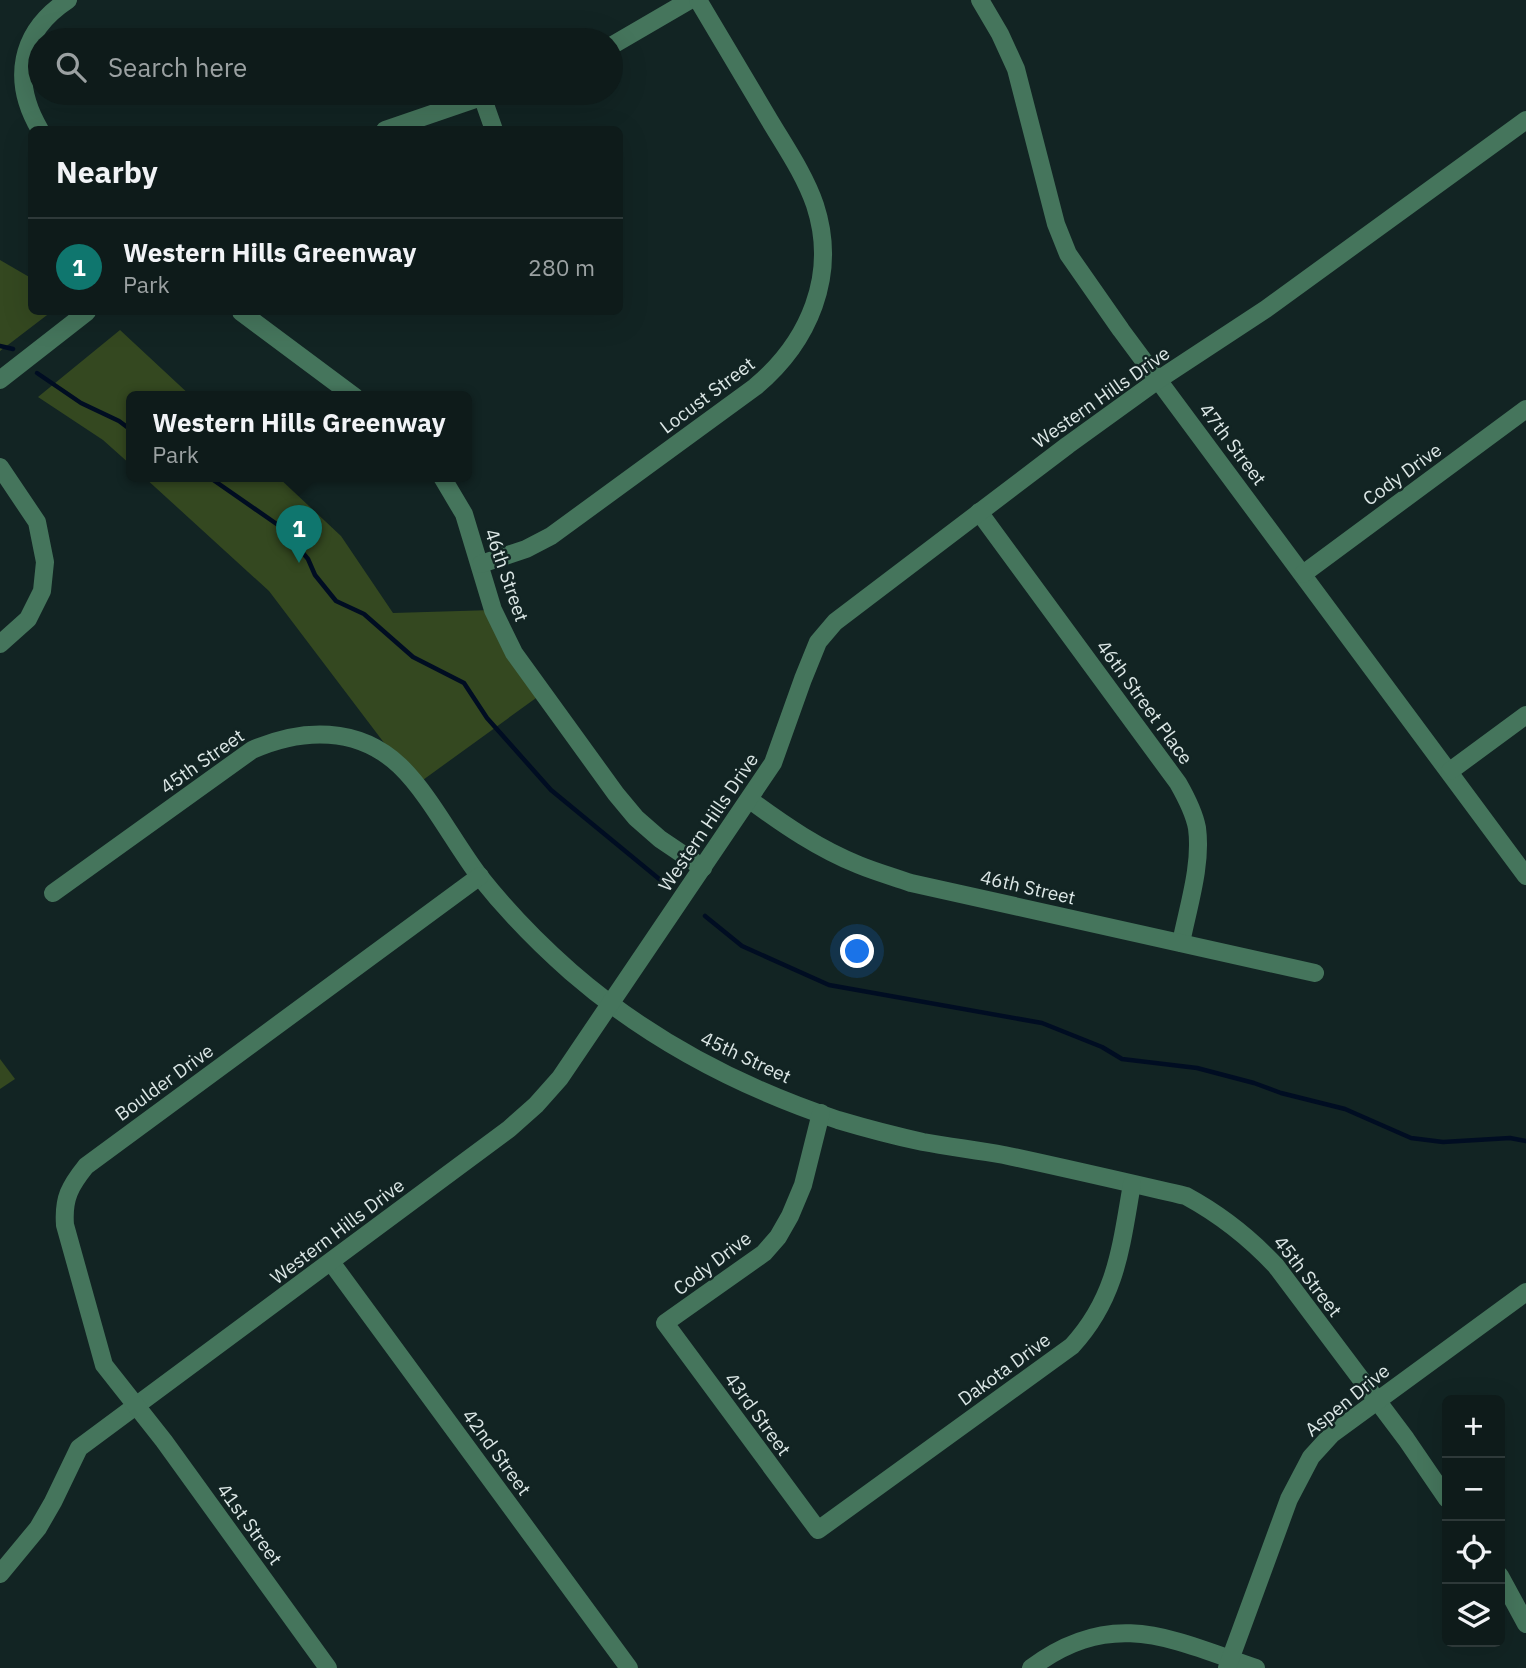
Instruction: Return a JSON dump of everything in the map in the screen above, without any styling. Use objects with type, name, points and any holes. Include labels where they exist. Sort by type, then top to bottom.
[{"type":"street","points":[[38,28],[54,9],[68,0]]},
{"type":"street","points":[[623,39],[690,0]]},
{"type":"street","name":"Locust Street","points":[[481,564],[526,549],[551,536],[755,387],[773,372],[789,353],[812,312],[822,262],[821,234],[815,207],[799,171],[698,0]]},
{"type":"street","name":"47th Street","points":[[980,0],[1016,69],[1056,223],[1068,254],[1158,380],[1526,876]]},
{"type":"street","points":[[28,48],[22,76],[25,96],[38,126]]},
{"type":"street","points":[[397,126],[458,105]]},
{"type":"street","points":[[489,105],[493,126]]},
{"type":"street","name":"Western Hills Drive","points":[[0,1574],[38,1528],[79,1448],[509,1129],[560,1078],[773,763],[818,642],[835,621],[1158,380],[1266,309],[1526,120]]},
{"type":"street","points":[[0,380],[83,315]]},
{"type":"street","points":[[245,315],[347,391]]},
{"type":"street","name":"Cody Drive","points":[[1303,574],[1526,409]]},
{"type":"street","points":[[0,467],[37,522],[45,562],[41,591],[28,620],[0,644]]},
{"type":"street","name":"46th Street","points":[[445,482],[464,514],[493,610],[514,653],[636,818],[660,839],[703,868]]},
{"type":"street","name":"46th Street Place","points":[[979,512],[1190,803],[1197,826],[1199,850],[1181,943]]},
{"type":"street","points":[[1450,771],[1526,715]]},
{"type":"street","name":"45th Street","points":[[52,893],[252,750],[276,739],[302,734],[328,734],[354,739],[378,750],[399,765],[480,876],[517,920],[571,972],[680,1050],[757,1089],[821,1113],[922,1142],[1001,1154],[1186,1196],[1211,1210],[1257,1245],[1276,1266],[1442,1492]]},
{"type":"street","name":"46th Street","points":[[750,800],[821,847],[859,866],[912,883],[1315,973]]},
{"type":"street","name":"Boulder Drive","points":[[135,1407],[104,1364],[65,1225],[64,1212],[70,1186],[86,1166],[480,876]]},
{"type":"street","name":"Cody Drive","points":[[665,1323],[764,1253],[778,1237],[803,1185],[821,1113]]},
{"type":"street","name":"Dakota Drive","points":[[818,1530],[1072,1346],[1090,1326],[1101,1308],[1114,1272],[1132,1184]]},
{"type":"street","name":"42nd Street","points":[[331,1262],[626,1667]]},
{"type":"street","name":"Aspen Drive","points":[[1228,1663],[1289,1499],[1311,1457],[1332,1434],[1526,1292]]},
{"type":"street","name":"43rd Street","points":[[665,1323],[818,1530]]},
{"type":"street","name":"41st Street","points":[[135,1407],[164,1441],[328,1668]]},
{"type":"street","points":[[1504,1584],[1526,1624]]},
{"type":"street","points":[[1031,1668],[1044,1658],[1074,1643],[1105,1634],[1138,1632],[1164,1636],[1228,1663],[1256,1668]]},
{"type":"green space","points":[[0,260],[28,276],[28,315],[47,315],[0,351]]},
{"type":"green space","points":[[120,330],[186,391],[126,391],[126,461],[103,440],[38,397]]},
{"type":"green space","points":[[149,482],[283,482],[341,536],[393,613],[493,610],[543,693],[416,785],[269,591]]},
{"type":"green space","points":[[0,1059],[15,1079],[0,1089]]},
{"type":"waterway","points":[[0,346],[13,349]]},
{"type":"waterway","points":[[37,373],[81,403],[126,426]]},
{"type":"waterway","points":[[216,482],[281,527],[308,559],[315,575],[336,601],[364,614],[413,657],[464,683],[487,718],[551,790],[664,883]]},
{"type":"waterway","points":[[705,916],[742,946],[829,985],[1042,1023],[1102,1047],[1122,1059],[1197,1068],[1254,1083],[1281,1093],[1345,1109],[1411,1138],[1443,1142],[1510,1138],[1526,1141]]},
{"type":"place","name":"Western Hills Greenway","points":[[299,563]]}]
